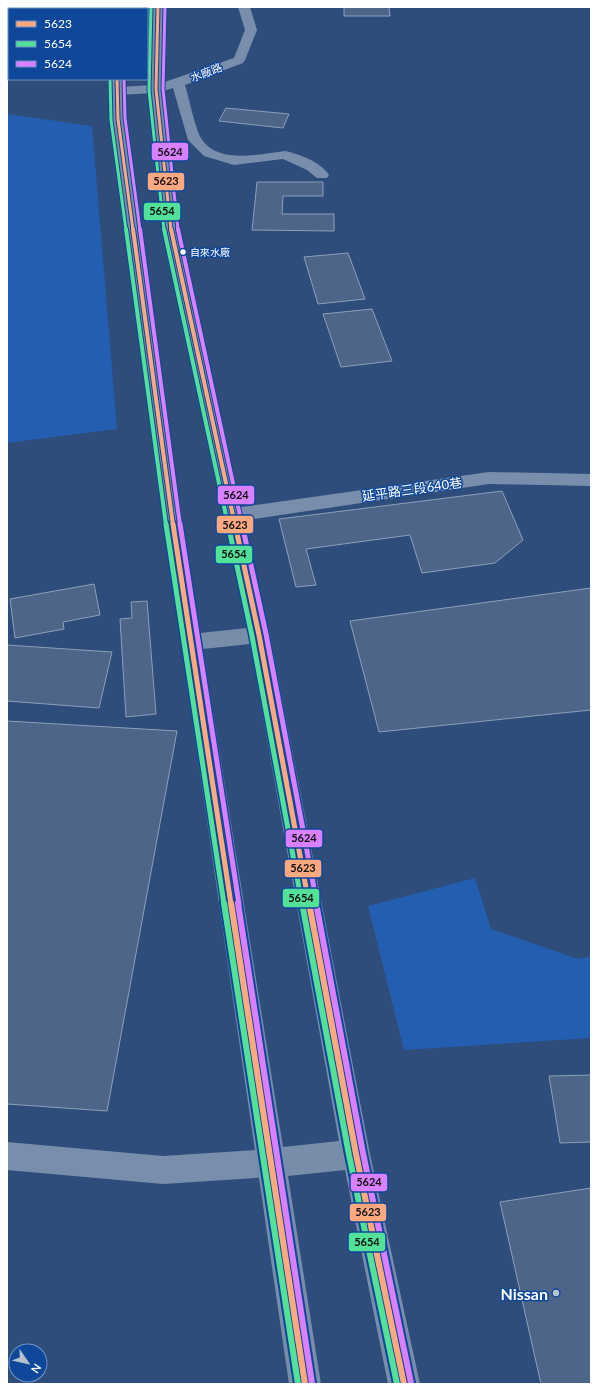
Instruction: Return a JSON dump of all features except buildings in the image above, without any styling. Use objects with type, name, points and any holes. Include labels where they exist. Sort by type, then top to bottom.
[{"type":"main road","points":[[158,7],[156,89],[171,232],[234,514],[259,635],[356,1154],[404,1384]]},
{"type":"main road","points":[[117,85],[118,119],[133,239],[167,484],[305,1384]]},
{"type":"main road","points":[[191,642],[259,635]]},
{"type":"main road","points":[[271,1163],[356,1154]]},
{"type":"street","name":"水廠路","points":[[117,85],[156,89],[178,83],[240,60],[251,30],[244,7]]},
{"type":"street","points":[[178,83],[195,140],[209,153],[234,161],[285,155],[312,167],[322,175]]},
{"type":"street","name":"延平路三段640巷","points":[[234,514],[489,478],[591,480]]},
{"type":"street","points":[[7,1156],[163,1170],[271,1163]]},
{"type":"shaded area","points":[[7,114],[92,126],[117,429],[7,443]]},
{"type":"shaded area","points":[[475,878],[491,929],[578,959],[591,956],[591,1038],[404,1050],[368,906]]},
{"type":"transit line","name":"5654","points":[[151,7],[149,90],[164,233],[252,636],[349,1155],[397,1384]]},
{"type":"transit line","name":"5623","points":[[158,7],[156,89],[171,232],[259,635],[356,1154],[404,1384]]},
{"type":"transit line","name":"5624","points":[[165,7],[163,89],[178,231],[266,634],[363,1153],[411,1383]]},
{"type":"transit line","name":"5654","points":[[110,80],[111,120],[160,485],[298,1384]]},
{"type":"transit line","name":"5623","points":[[117,80],[118,119],[167,484],[305,1384]]},
{"type":"transit line","name":"5624","points":[[124,80],[125,118],[174,483],[312,1383]]},
{"type":"place","name":"自來水廠","points":[[183,252]]},
{"type":"place","name":"Nissan","points":[[556,1293]]}]
